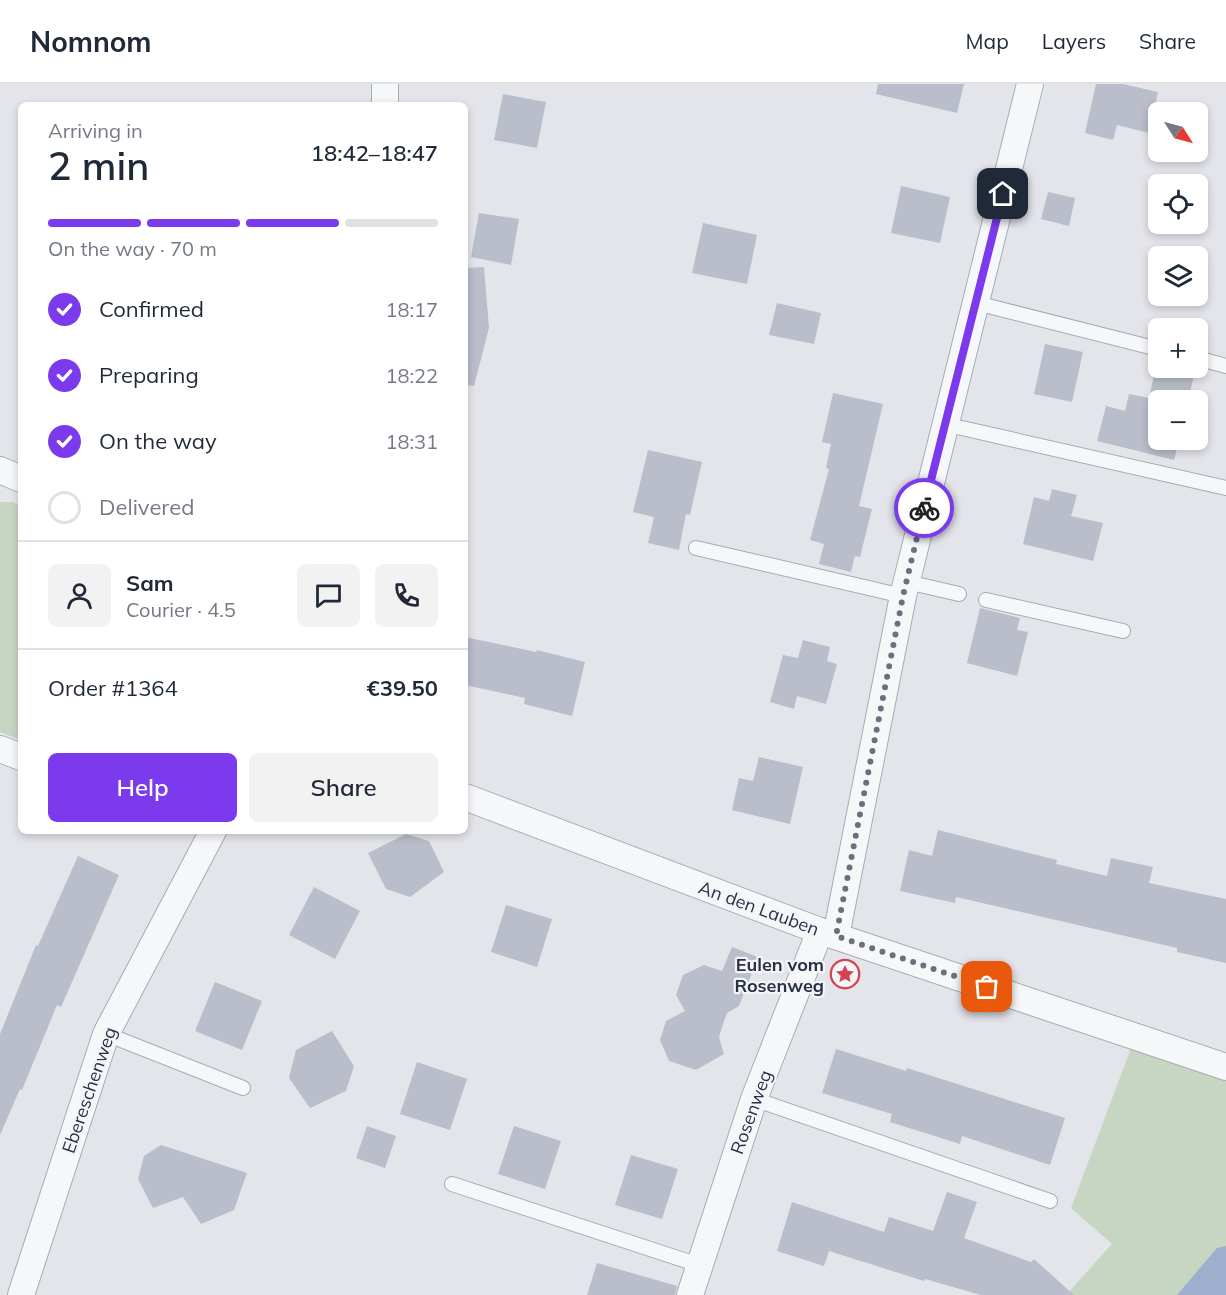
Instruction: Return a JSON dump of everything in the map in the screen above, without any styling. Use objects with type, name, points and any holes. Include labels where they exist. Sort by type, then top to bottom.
[{"type":"street","points":[[385,84],[385,102]]},
{"type":"street","name":"Rosenweg","points":[[690,1295],[754,1099],[828,934],[944,424],[1030,84]]},
{"type":"street","points":[[0,470],[18,478]]},
{"type":"street","points":[[0,749],[18,756]]},
{"type":"street","name":"An den Lauben","points":[[468,798],[828,934],[1226,1067]]},
{"type":"street","name":"Ebereschenweg","points":[[21,1295],[106,1034],[211,834]]},
{"type":"lane","points":[[976,303],[1148,346]]},
{"type":"lane","points":[[1208,361],[1226,366]]},
{"type":"lane","points":[[944,424],[1226,488]]},
{"type":"lane","points":[[696,548],[905,589],[959,594]]},
{"type":"lane","points":[[986,600],[1123,631]]},
{"type":"lane","points":[[106,1034],[243,1088]]},
{"type":"lane","points":[[754,1099],[1050,1201]]},
{"type":"lane","points":[[452,1184],[699,1265]]},
{"type":"green space","points":[[0,502],[12,502],[18,505],[18,739],[0,732]]},
{"type":"green space","points":[[1134,1040],[1226,1075],[1226,1295],[1066,1295],[1112,1244],[1071,1208]]},
{"type":"water","points":[[1226,1246],[1226,1295],[1177,1295],[1217,1248]]},
{"type":"building","points":[[878,84],[964,84],[957,113],[876,94]]},
{"type":"building","points":[[1096,84],[1123,84],[1158,92],[1156,102],[1148,102],[1148,133],[1117,125],[1113,140],[1085,133]]},
{"type":"building","points":[[503,94],[546,102],[537,148],[494,140]]},
{"type":"building","points":[[901,186],[950,197],[940,243],[891,233]]},
{"type":"building","points":[[1048,192],[1075,198],[1069,226],[1041,219]]},
{"type":"building","points":[[479,213],[519,219],[511,265],[471,257]]},
{"type":"building","points":[[703,223],[757,235],[747,284],[692,273]]},
{"type":"building","points":[[484,267],[489,328],[474,386],[468,385],[468,268]]},
{"type":"building","points":[[777,303],[821,313],[814,344],[769,335]]},
{"type":"building","points":[[1045,344],[1083,352],[1072,402],[1034,394]]},
{"type":"building","points":[[1153,378],[1193,378],[1190,390],[1151,390]]},
{"type":"building","points":[[833,393],[883,404],[859,506],[872,509],[860,557],[855,556],[851,572],[819,564],[824,544],[810,540],[829,469],[826,468],[831,444],[822,442]]},
{"type":"building","points":[[1129,394],[1148,398],[1148,450],[1176,450],[1174,460],[1097,441],[1106,406],[1125,411]]},
{"type":"building","points":[[648,450],[702,462],[690,515],[686,514],[679,550],[648,543],[654,517],[633,512]]},
{"type":"building","points":[[1052,489],[1077,495],[1071,516],[1103,523],[1093,561],[1023,544],[1034,497],[1049,501]]},
{"type":"building","points":[[980,608],[1020,618],[1017,630],[1028,632],[1017,676],[967,663]]},
{"type":"building","points":[[468,638],[536,652],[537,650],[585,662],[572,716],[524,704],[525,698],[468,686]]},
{"type":"building","points":[[803,640],[830,647],[827,661],[837,664],[826,704],[797,696],[794,709],[770,702],[783,655],[798,658]]},
{"type":"building","points":[[759,757],[803,767],[790,824],[732,810],[739,778],[753,781]]},
{"type":"building","points":[[938,830],[1057,860],[1056,864],[1107,876],[1111,858],[1153,867],[1149,883],[1226,899],[1226,963],[1177,952],[1177,948],[956,897],[955,903],[900,891],[909,850],[932,856]]},
{"type":"building","points":[[406,834],[429,841],[444,872],[410,897],[386,889],[368,853]]},
{"type":"building","points":[[78,856],[119,875],[61,1007],[57,1005],[22,1090],[20,1089],[0,1135],[0,1034],[36,945],[38,946]]},
{"type":"building","points":[[314,887],[360,911],[335,959],[289,935]]},
{"type":"building","points":[[506,905],[552,919],[537,967],[491,952]]},
{"type":"building","points":[[732,947],[758,957],[739,1006],[727,1013],[723,1024],[719,1037],[724,1054],[696,1070],[669,1061],[660,1040],[666,1021],[685,1011],[676,995],[683,975],[704,965],[722,971]]},
{"type":"building","points":[[215,982],[262,1001],[242,1050],[195,1031]]},
{"type":"building","points":[[332,1031],[354,1066],[346,1091],[310,1108],[289,1078],[296,1050]]},
{"type":"building","points":[[836,1049],[906,1071],[907,1068],[1065,1118],[1050,1165],[962,1136],[960,1144],[890,1122],[892,1114],[822,1093]]},
{"type":"building","points":[[417,1062],[467,1079],[450,1130],[400,1114]]},
{"type":"building","points":[[367,1126],[396,1136],[385,1168],[356,1158]]},
{"type":"building","points":[[514,1126],[561,1141],[545,1189],[498,1174]]},
{"type":"building","points":[[161,1145],[247,1173],[234,1210],[201,1224],[183,1197],[153,1208],[138,1179],[144,1156]]},
{"type":"building","points":[[631,1155],[678,1169],[662,1219],[615,1205]]},
{"type":"building","points":[[947,1192],[977,1202],[964,1238],[1031,1262],[1034,1259],[1074,1295],[981,1295],[925,1279],[924,1281],[829,1251],[824,1266],[777,1251],[792,1202],[884,1232],[889,1217],[933,1231]]},
{"type":"building","points":[[597,1263],[677,1286],[675,1295],[587,1295]]},
{"type":"way so far","points":[[924,508],[903,596],[836,936],[987,987]]},
{"type":"place","name":"Eulen vom Rosenweg","points":[[845,974]]},
{"type":"route","points":[[924,508],[1003,194]]}]
